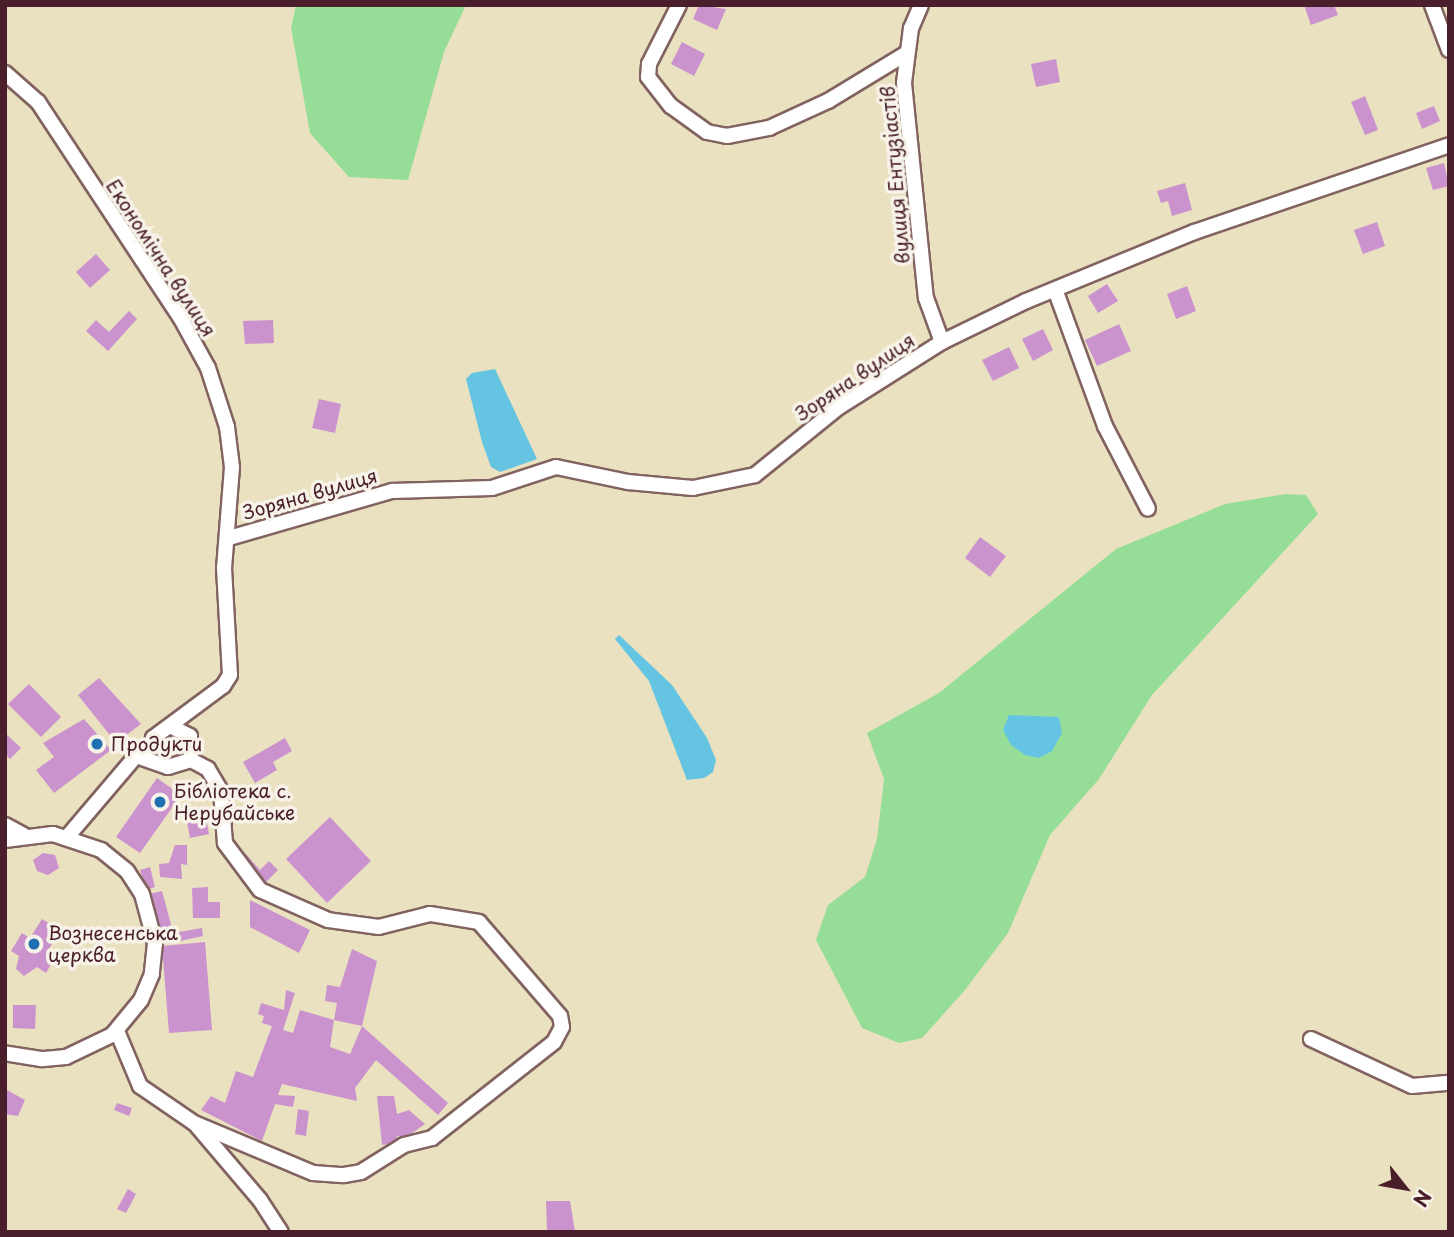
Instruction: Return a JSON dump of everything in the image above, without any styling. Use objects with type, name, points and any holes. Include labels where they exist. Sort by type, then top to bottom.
[{"type":"street","points":[[679,5],[649,64],[648,78],[671,106],[707,132],[727,136],[769,128],[828,101],[906,53]]},
{"type":"street","name":"вулиця Ентузіастів","points":[[920,5],[906,53],[904,83],[926,298],[942,342]]},
{"type":"street","points":[[1432,5],[1449,50]]},
{"type":"street","name":"Економічна вулиця","points":[[5,73],[38,102],[180,317],[208,369],[227,427],[232,467],[229,538],[224,568],[230,675],[223,686],[172,727],[153,738],[152,753]]},
{"type":"street","name":"Зоряна вулиця","points":[[229,538],[391,491],[492,488],[556,467],[628,482],[693,488],[736,481],[773,463],[839,407],[942,342],[1194,232],[1449,145]]},
{"type":"street","points":[[1056,292],[1105,426],[1148,509]]},
{"type":"street","points":[[172,727],[190,736],[191,760]]},
{"type":"street","points":[[68,836],[136,756],[152,753],[168,767],[191,760],[208,769],[221,791],[225,843],[260,890],[328,920],[379,927],[430,914],[479,922],[560,1016],[562,1027],[554,1042],[432,1138],[404,1145],[361,1172],[313,1173],[194,1123],[140,1086],[117,1031]]},
{"type":"street","points":[[5,825],[24,835]]},
{"type":"street","points":[[5,840],[24,835],[68,836],[101,850],[120,864],[142,894],[152,919],[152,974],[142,1000],[117,1031],[97,1045],[66,1057],[41,1059],[5,1053]]},
{"type":"street","points":[[1311,1039],[1412,1086],[1449,1083]]},
{"type":"street","points":[[194,1123],[260,1200],[281,1232]]},
{"type":"green space","points":[[296,5],[466,5],[444,52],[408,180],[349,177],[310,133],[291,28]]},
{"type":"green space","points":[[1286,494],[1306,495],[1318,514],[1152,695],[1099,779],[1050,835],[1008,933],[965,990],[922,1038],[899,1043],[862,1028],[816,940],[828,905],[865,877],[877,839],[884,779],[867,733],[939,693],[1116,549],[1225,504]],"holes":[[[1009,715],[1038,717],[1052,751]]]},
{"type":"water","points":[[495,369],[537,459],[500,472],[491,467],[466,379],[472,373]]},
{"type":"water","points":[[619,635],[672,685],[707,738],[716,760],[713,772],[704,778],[687,780],[649,681],[615,639]]},
{"type":"water","points":[[1009,715],[1059,717],[1062,733],[1052,751],[1039,758],[1025,755],[1011,745],[1003,730]]},
{"type":"building","points":[[699,5],[726,9],[717,30],[693,19]]},
{"type":"building","points":[[1304,5],[1334,5],[1338,15],[1311,25]]},
{"type":"building","points":[[682,42],[705,54],[694,76],[671,64]]},
{"type":"building","points":[[1056,59],[1060,82],[1036,87],[1031,64]]},
{"type":"building","points":[[1365,96],[1378,130],[1365,135],[1351,102]]},
{"type":"building","points":[[1434,106],[1440,121],[1422,129],[1416,113]]},
{"type":"building","points":[[1444,163],[1449,186],[1433,190],[1426,168]]},
{"type":"building","points":[[1185,183],[1192,210],[1172,216],[1168,201],[1161,203],[1157,191]]},
{"type":"building","points":[[1377,222],[1385,246],[1363,254],[1354,230]]},
{"type":"building","points":[[96,254],[110,270],[90,288],[76,272]]},
{"type":"building","points":[[1107,284],[1118,301],[1098,313],[1088,296]]},
{"type":"building","points":[[1187,286],[1196,311],[1176,319],[1167,294]]},
{"type":"building","points":[[129,311],[137,319],[108,351],[86,331],[96,320],[109,332]]},
{"type":"building","points":[[273,320],[274,343],[245,344],[243,321]]},
{"type":"building","points":[[1119,324],[1131,351],[1097,366],[1085,340]]},
{"type":"building","points":[[1043,329],[1053,350],[1033,361],[1022,339]]},
{"type":"building","points":[[1009,347],[1019,368],[993,381],[982,360]]},
{"type":"building","points":[[319,399],[341,404],[335,433],[312,428]]},
{"type":"building","points":[[980,537],[1006,556],[990,577],[965,558]]},
{"type":"building","points":[[99,678],[141,724],[116,743],[78,695]]},
{"type":"building","points":[[29,684],[61,717],[41,737],[8,704]]},
{"type":"building","points":[[84,719],[111,750],[54,793],[36,770],[54,757],[43,743]]},
{"type":"building","points":[[5,733],[21,748],[10,759],[5,754]]},
{"type":"building","points":[[285,738],[292,751],[273,762],[277,770],[255,783],[243,762]]},
{"type":"building","points":[[157,778],[181,795],[140,853],[116,837]]},
{"type":"building","points":[[204,807],[209,834],[190,838],[185,811]]},
{"type":"building","points":[[330,817],[371,861],[327,903],[286,859]]},
{"type":"building","points":[[175,845],[187,845],[187,865],[181,864],[182,879],[160,877],[159,864],[169,863]]},
{"type":"building","points":[[43,853],[55,855],[59,868],[48,875],[37,871],[33,860]]},
{"type":"building","points":[[246,854],[260,870],[269,861],[278,870],[264,884],[240,859]]},
{"type":"building","points":[[150,867],[155,887],[146,890],[140,870]]},
{"type":"building","points":[[208,887],[208,902],[220,902],[220,918],[193,918],[192,888]]},
{"type":"building","points":[[162,891],[175,939],[162,943],[149,894]]},
{"type":"building","points":[[250,900],[310,930],[299,953],[250,927]]},
{"type":"building","name":"Вознесенська церква","points":[[42,919],[60,930],[49,949],[57,954],[46,973],[37,967],[24,976],[16,969],[19,956],[11,951],[22,933],[30,938]]},
{"type":"building","points":[[202,928],[203,936],[180,941],[179,932]]},
{"type":"building","points":[[205,942],[212,1030],[169,1033],[162,946]]},
{"type":"building","points":[[352,949],[377,961],[362,1026],[334,1020],[337,1003],[325,1001],[327,985],[340,987]]},
{"type":"building","points":[[286,990],[295,993],[283,1030],[293,1033],[300,1010],[334,1020],[330,1047],[350,1054],[362,1026],[448,1103],[438,1115],[376,1060],[355,1088],[357,1101],[282,1084],[278,1095],[295,1096],[293,1107],[275,1104],[262,1141],[201,1110],[211,1096],[225,1103],[236,1071],[253,1077],[272,1026],[262,1023],[264,1016],[258,1014],[261,1003],[284,1010]]},
{"type":"building","points":[[13,1005],[36,1005],[35,1029],[13,1028]]},
{"type":"building","points":[[5,1089],[25,1100],[18,1116],[5,1114]]},
{"type":"building","points":[[377,1096],[394,1096],[397,1114],[409,1110],[425,1124],[408,1136],[397,1136],[396,1143],[382,1145]]},
{"type":"building","points":[[117,1103],[132,1108],[129,1116],[114,1110]]},
{"type":"building","points":[[298,1109],[309,1111],[306,1136],[295,1134]]},
{"type":"building","points":[[128,1189],[136,1194],[126,1213],[117,1209]]},
{"type":"building","points":[[546,1201],[570,1201],[575,1232],[547,1232]]},
{"type":"place","name":"Продукти","points":[[97,744]]},
{"type":"place","name":"Бібліотека с. Нерубайське","points":[[160,802]]},
{"type":"place","name":"Вознесенська церква","points":[[34,944]]}]
